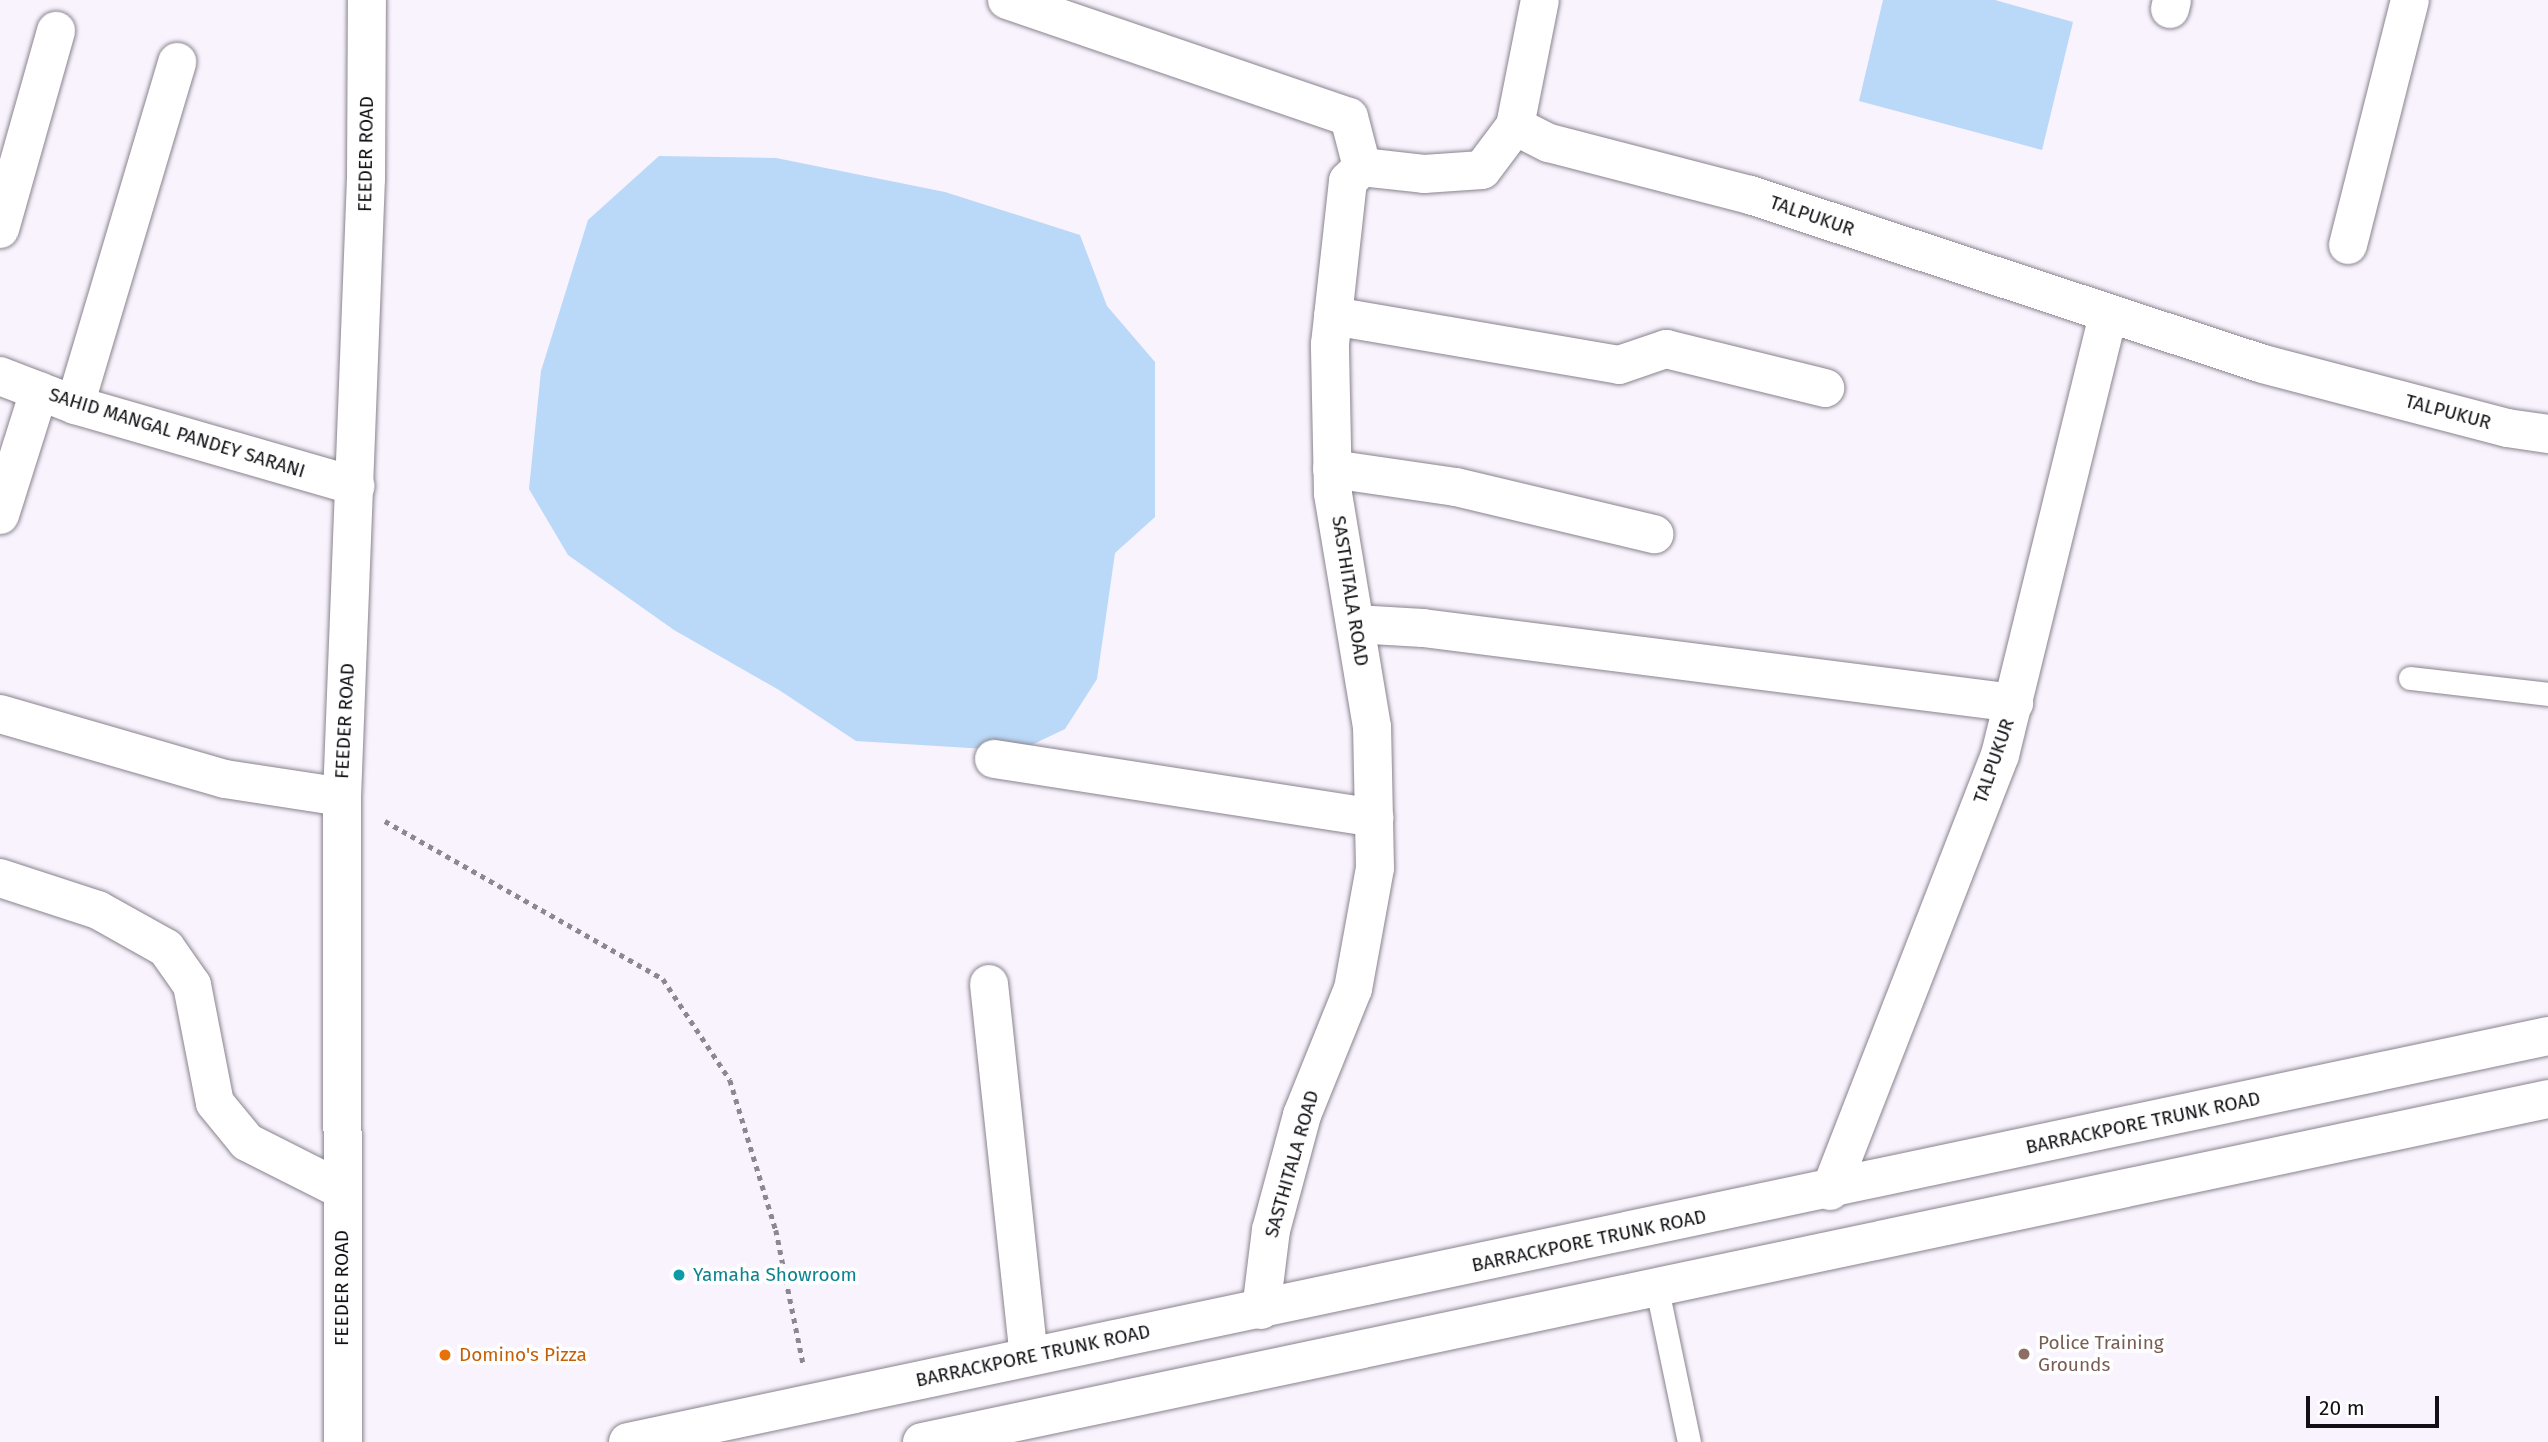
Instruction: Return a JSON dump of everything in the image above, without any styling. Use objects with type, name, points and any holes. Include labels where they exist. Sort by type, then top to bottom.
[{"type":"street","name":"FEEDER ROAD","points":[[343,1442],[342,797],[366,179],[367,0]]},
{"type":"street","points":[[1007,0],[1349,117],[1362,167],[1424,174],[1482,170],[1515,126],[1540,0]]},
{"type":"street","points":[[2348,245],[2410,0]]},
{"type":"street","points":[[0,229],[56,31]]},
{"type":"street","points":[[75,405],[177,62]]},
{"type":"street","name":"TALPUKUR","points":[[1515,126],[1549,143],[1750,195],[2263,364],[2507,428],[2548,434]]},
{"type":"street","name":"SASTHITALA ROAD","points":[[1261,1310],[1271,1230],[1302,1115],[1353,989],[1375,868],[1372,727],[1332,469],[1333,316],[1348,181],[1362,167]]},
{"type":"street","name":"TALPUKUR","points":[[1830,1191],[2000,755],[2108,315]]},
{"type":"street","points":[[1333,316],[1619,365],[1667,349],[1825,388]]},
{"type":"street","name":"SAHID MANGAL PANDEY SARANI","points":[[0,376],[75,405],[356,486]]},
{"type":"street","points":[[0,515],[39,391]]},
{"type":"street","points":[[1332,469],[1456,487],[1654,534]]},
{"type":"street","points":[[1355,624],[1423,628],[2014,703]]},
{"type":"street","points":[[0,714],[225,779],[342,797]]},
{"type":"street","points":[[994,759],[1374,818]]},
{"type":"street","points":[[0,878],[98,911],[166,947],[192,985],[215,1103],[247,1142],[342,1190]]},
{"type":"street","points":[[989,984],[1029,1356]]},
{"type":"street","name":"BARRACKPORE TRUNK ROAD","points":[[628,1442],[1029,1356],[1830,1191],[2548,1036]]},
{"type":"street","points":[[922,1442],[2548,1099]]},
{"type":"street","points":[[2091,1135],[2097,1194]]},
{"type":"lane","points":[[2410,678],[2548,694]]},
{"type":"lane","points":[[1657,1289],[1689,1442]]},
{"type":"path","points":[[342,797],[663,979],[730,1080],[776,1230],[811,1402]]},
{"type":"water","points":[[1883,0],[1995,0],[2073,22],[2042,150],[1859,101]]},
{"type":"water","points":[[659,156],[776,158],[945,192],[1080,235],[1107,306],[1155,362],[1155,517],[1115,553],[1097,679],[1065,729],[1019,751],[856,741],[779,690],[674,630],[568,555],[529,489],[541,371],[588,220]]},
{"type":"place","name":"Yamaha Showroom","points":[[679,1275]]},
{"type":"place","name":"Police Training Grounds","points":[[2024,1354]]},
{"type":"place","name":"Domino's Pizza","points":[[445,1355]]}]
